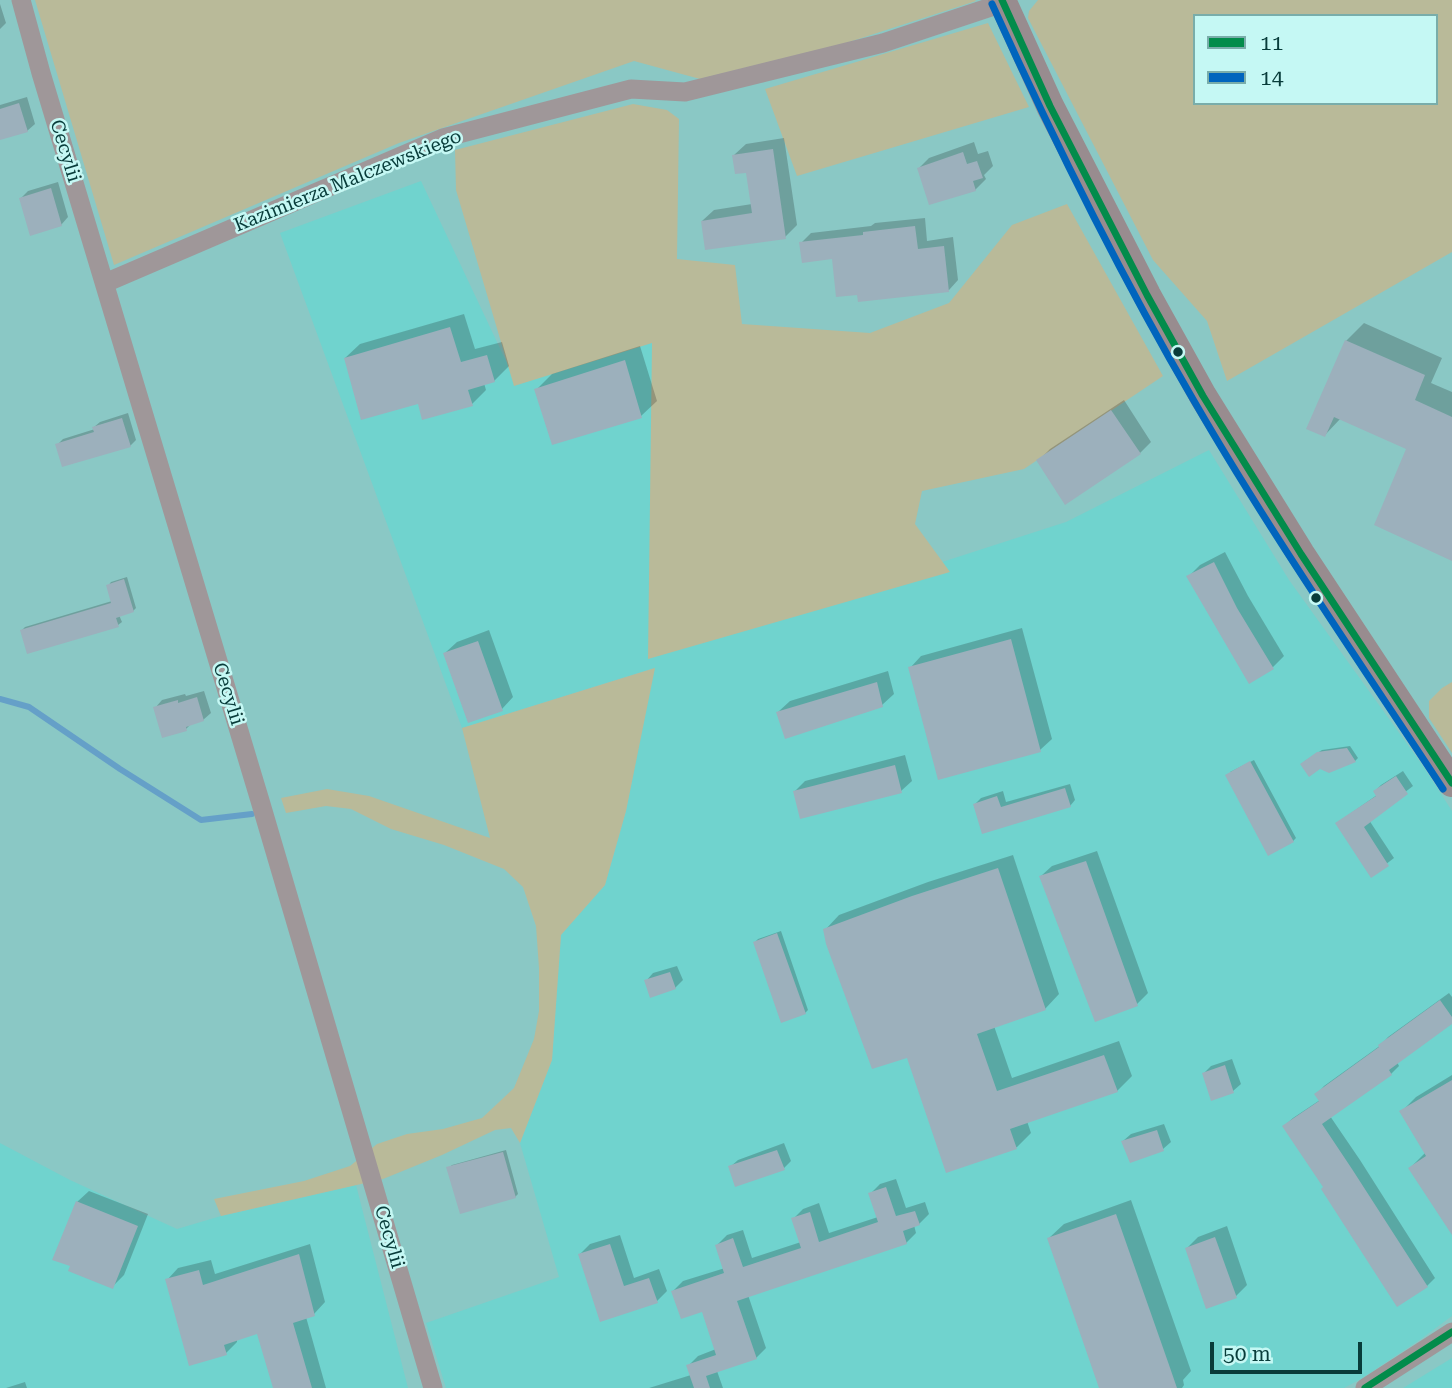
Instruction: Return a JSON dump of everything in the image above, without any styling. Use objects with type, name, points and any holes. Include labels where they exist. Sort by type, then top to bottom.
[{"type":"street","name":"Cecylii","points":[[21,0],[433,1388]]},
{"type":"street","name":"Kazimierza Malczewskiego","points":[[105,283],[443,138],[631,89],[685,92],[698,89],[883,43],[1002,1]]},
{"type":"street","points":[[1002,1],[1050,106],[1147,295],[1203,396],[1301,554],[1452,783]]},
{"type":"street","points":[[1365,1388],[1452,1332]]},
{"type":"shaded area","points":[[421,181],[514,378],[660,330],[654,655],[1066,522],[1209,450],[1289,580],[1423,766],[1452,811],[1452,1316],[1344,1388],[446,1388],[426,1323],[559,1277],[520,1143],[552,1060],[561,934],[605,885],[626,811],[654,668],[462,728],[280,233]]},
{"type":"shaded area","points":[[0,1143],[70,1180],[177,1229],[221,1216],[356,1185],[408,1388],[0,1388]]},
{"type":"shaded area","points":[[1452,1358],[1452,1388],[1403,1388]]},
{"type":"green space","points":[[35,0],[976,1],[846,43],[700,79],[634,61],[399,143],[114,265]]},
{"type":"green space","points":[[1038,0],[1452,0],[1452,252],[1227,381],[1207,321],[1153,260],[1028,18],[1029,11]]},
{"type":"green space","points":[[988,23],[1029,107],[797,176],[765,89]]},
{"type":"green space","points":[[633,104],[667,110],[679,119],[677,259],[735,265],[742,324],[870,333],[949,303],[1012,225],[1067,204],[1163,376],[1024,469],[922,491],[915,524],[950,572],[648,659],[652,343],[514,386],[456,190],[455,150]]},
{"type":"green space","points":[[655,668],[626,811],[605,885],[561,935],[552,1060],[520,1143],[511,1128],[495,1130],[383,1179],[221,1216],[214,1199],[304,1181],[350,1166],[377,1144],[407,1134],[443,1129],[482,1118],[514,1088],[534,1039],[539,1011],[536,926],[523,887],[504,869],[444,845],[391,829],[351,809],[326,806],[286,813],[281,798],[327,789],[369,796],[490,838],[462,728]]},
{"type":"green space","points":[[1452,682],[1452,753],[1429,718],[1429,701]]},
{"type":"building","points":[[19,103],[28,132],[0,140],[0,109]]},
{"type":"building","points":[[773,149],[786,239],[705,250],[701,221],[752,213],[746,173],[735,174],[732,155]]},
{"type":"building","points":[[963,152],[967,164],[977,161],[983,178],[973,181],[976,191],[929,205],[917,168]]},
{"type":"building","points":[[51,188],[62,226],[30,236],[19,198]]},
{"type":"building","points":[[915,226],[918,249],[944,246],[949,292],[858,302],[857,295],[836,297],[832,259],[802,263],[799,242]]},
{"type":"building","points":[[450,327],[461,362],[487,355],[495,382],[468,390],[473,406],[422,420],[418,404],[361,420],[344,358]]},
{"type":"building","points":[[1345,340],[1425,375],[1415,400],[1452,417],[1452,561],[1374,525],[1406,449],[1334,417],[1325,437],[1306,429]]},
{"type":"building","points":[[625,360],[642,418],[552,445],[534,389]]},
{"type":"building","points":[[1111,410],[1141,454],[1065,505],[1036,460]]},
{"type":"building","points":[[122,418],[131,447],[62,467],[55,444],[94,432],[92,427]]},
{"type":"building","points":[[1214,562],[1237,608],[1274,669],[1249,684],[1186,576]]},
{"type":"building","points":[[124,579],[134,612],[116,618],[119,627],[27,654],[20,630],[111,603],[106,585]]},
{"type":"building","points":[[1011,639],[1041,752],[938,780],[908,667]]},
{"type":"building","points":[[478,641],[503,711],[468,723],[443,653]]},
{"type":"building","points":[[877,682],[883,707],[785,739],[776,712]]},
{"type":"building","points":[[197,697],[204,721],[186,727],[187,731],[162,738],[153,707]]},
{"type":"building","points":[[1347,748],[1356,762],[1329,773],[1320,769],[1309,777],[1300,764],[1317,752]]},
{"type":"building","points":[[1250,761],[1294,842],[1268,856],[1225,775]]},
{"type":"building","points":[[895,765],[902,793],[800,819],[793,791]]},
{"type":"building","points":[[1396,776],[1408,794],[1364,827],[1389,866],[1371,878],[1335,823],[1376,796],[1373,791]]},
{"type":"building","points":[[1065,788],[1071,807],[982,834],[973,804],[997,796],[1001,807]]},
{"type":"building","points":[[1086,861],[1138,1006],[1095,1022],[1039,876]]},
{"type":"building","points":[[998,868],[1046,1010],[977,1034],[997,1091],[1104,1055],[1118,1092],[1010,1129],[1017,1149],[946,1173],[907,1058],[872,1069],[826,944],[823,929]]},
{"type":"building","points":[[777,933],[806,1014],[781,1023],[753,942]]},
{"type":"building","points":[[670,972],[676,989],[650,998],[644,980]]},
{"type":"building","points":[[1440,1000],[1452,1017],[1452,1024],[1389,1070],[1392,1075],[1322,1124],[1428,1287],[1397,1307],[1282,1126],[1319,1101],[1314,1094]]},
{"type":"building","points":[[1225,1065],[1234,1093],[1211,1101],[1202,1073]]},
{"type":"building","points":[[1452,1080],[1452,1235],[1408,1168],[1426,1156],[1399,1111]]},
{"type":"building","points":[[1157,1130],[1164,1151],[1130,1163],[1121,1141]]},
{"type":"building","points":[[777,1150],[785,1170],[735,1187],[728,1166]]},
{"type":"building","points":[[503,1152],[516,1198],[460,1214],[446,1167]]},
{"type":"building","points":[[886,1187],[896,1216],[915,1211],[920,1225],[903,1231],[907,1244],[737,1301],[757,1359],[706,1376],[710,1388],[694,1388],[686,1365],[716,1355],[702,1312],[681,1319],[671,1291],[724,1273],[715,1245],[733,1238],[743,1267],[801,1248],[791,1218],[810,1212],[819,1242],[878,1222],[868,1193]]},
{"type":"building","points":[[76,1201],[138,1226],[113,1289],[68,1271],[70,1266],[52,1260]]},
{"type":"building","points":[[1116,1214],[1177,1388],[1099,1388],[1047,1238]]},
{"type":"building","points":[[1215,1237],[1237,1298],[1206,1309],[1185,1248]]},
{"type":"building","points":[[610,1244],[624,1286],[649,1278],[658,1303],[600,1322],[578,1254]]},
{"type":"building","points":[[299,1254],[315,1316],[293,1323],[312,1388],[273,1388],[257,1334],[224,1345],[227,1355],[189,1366],[165,1279],[199,1270],[203,1285]]},
{"type":"waterway","points":[[0,699],[29,707],[201,820],[252,814]]},
{"type":"transit line","name":"11","points":[[1002,0],[1050,106],[1147,295],[1203,396],[1301,554],[1452,783]]},
{"type":"transit line","name":"14","points":[[992,4],[1088,205],[1139,304],[1194,401],[1284,548],[1443,789]]},
{"type":"transit line","name":"11","points":[[1365,1388],[1452,1332]]}]
